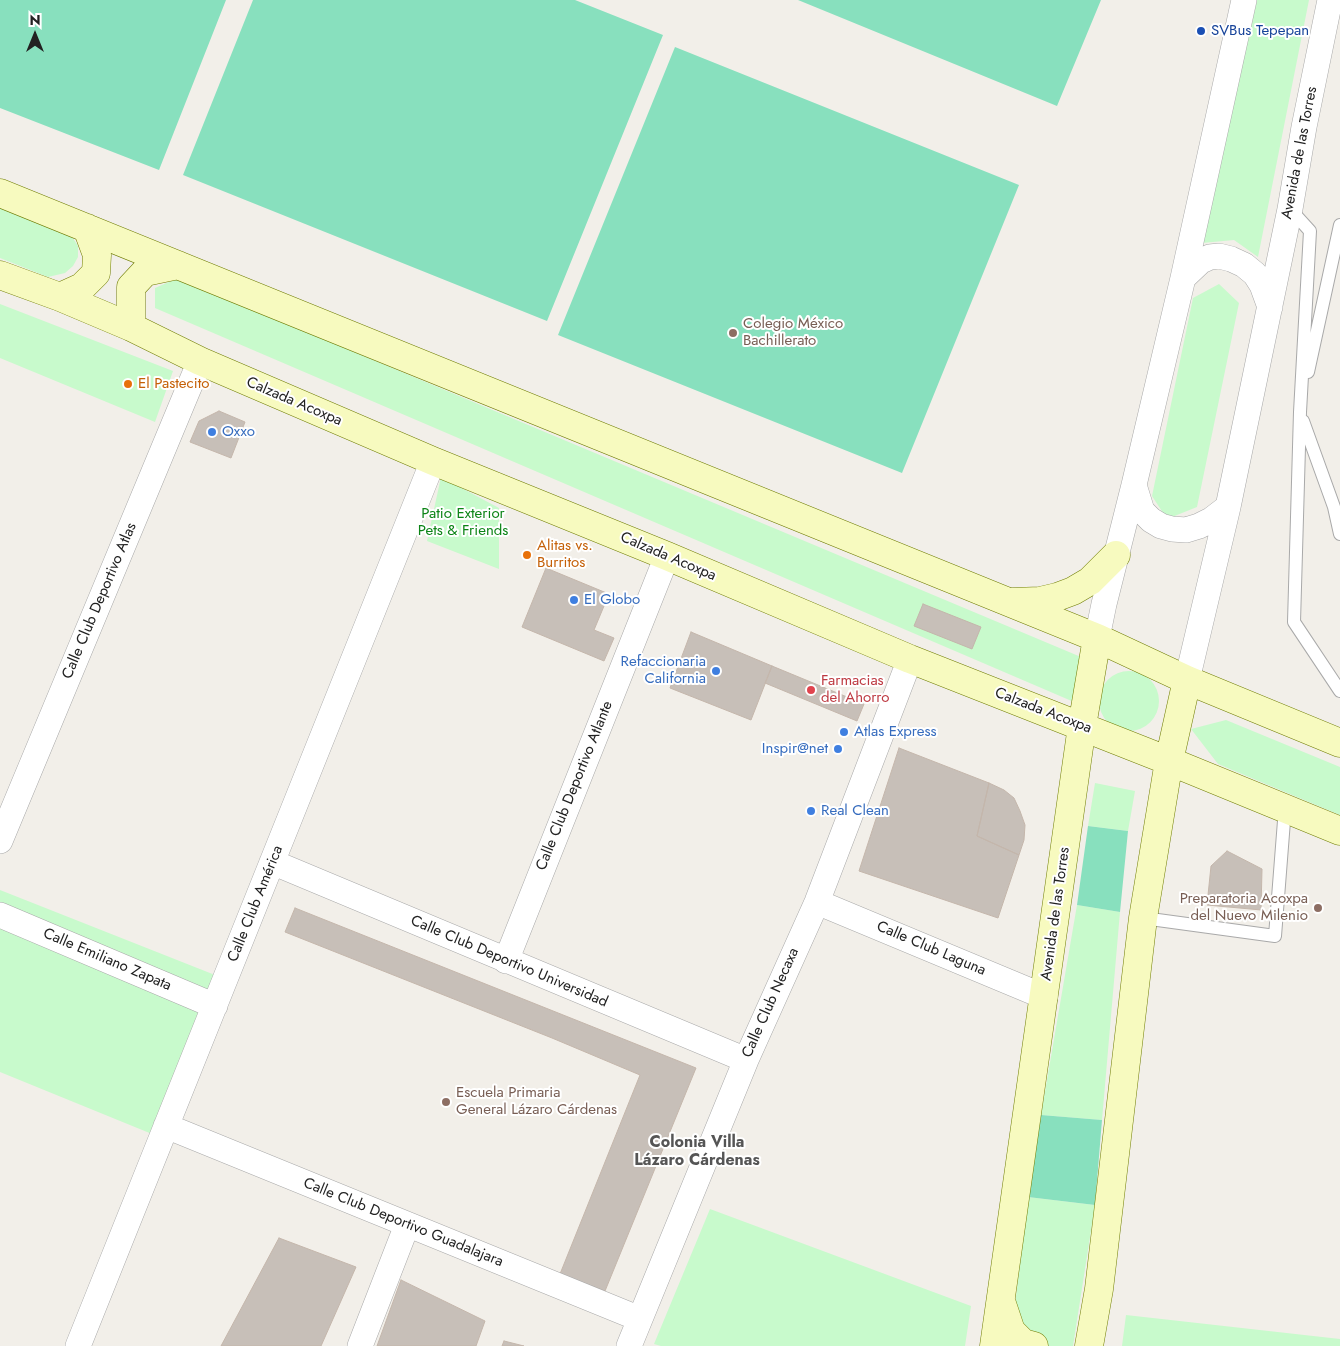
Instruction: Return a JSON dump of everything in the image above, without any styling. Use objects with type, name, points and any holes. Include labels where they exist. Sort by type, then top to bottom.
[{"type":"main road","points":[[0,193],[1097,638],[1187,680],[1340,743]]},
{"type":"main road","points":[[60,297],[82,287],[96,273],[97,255],[87,228]]},
{"type":"main road","points":[[130,327],[131,287],[145,272],[178,265]]},
{"type":"main road","name":"Calzada Acoxpa","points":[[0,275],[60,297],[130,327],[200,361],[433,461],[667,556],[910,659],[1082,726],[1340,831]]},
{"type":"main road","points":[[1006,602],[1040,601],[1073,591],[1090,581],[1116,554]]},
{"type":"main road","name":"Avenida de las Torres","points":[[994,1346],[1082,726],[1097,638]]},
{"type":"main road","points":[[1069,1346],[1092,1334],[1143,918],[1169,761],[1187,680]]},
{"type":"main road","points":[[1001,1299],[1011,1331],[1023,1343],[1034,1346]]},
{"type":"street","name":"Avenida de las Torres","points":[[1097,638],[1183,278],[1244,0]]},
{"type":"street","name":"Avenida de las Torres","points":[[1187,680],[1228,507],[1290,209],[1304,127],[1330,0]]},
{"type":"street","points":[[1183,278],[1201,261],[1210,257],[1219,256],[1232,259],[1244,265],[1255,274],[1262,285],[1270,307]]},
{"type":"street","name":"Calle Club Deportivo Atlas","points":[[0,841],[200,361]]},
{"type":"street","name":"Calle Club América","points":[[78,1346],[433,461]]},
{"type":"street","points":[[1134,485],[1142,511],[1150,520],[1172,529],[1186,530],[1199,526],[1211,520],[1228,507]]},
{"type":"street","name":"Calle Club Deportivo Atlante","points":[[506,961],[667,556]]},
{"type":"street","name":"Calle Club Necaxa","points":[[629,1346],[746,1060],[817,902],[910,659]]},
{"type":"street","name":"Calle Club Deportivo Universidad","points":[[272,862],[746,1060]]},
{"type":"street","name":"Calle Club Laguna","points":[[817,902],[1045,997]]},
{"type":"street","name":"Calle Emiliano Zapata","points":[[0,914],[214,1006]]},
{"type":"street","name":"Calle Club Deportivo Guadalajara","points":[[166,1126],[640,1319]]},
{"type":"street","points":[[360,1346],[407,1225]]},
{"type":"lane","points":[[1290,209],[1310,230],[1300,412],[1294,622],[1340,691]]},
{"type":"lane","points":[[1340,225],[1300,412],[1334,507],[1340,534]]},
{"type":"lane","points":[[1143,918],[1275,936],[1285,808]]},
{"type":"green space","points":[[0,0],[226,0],[159,170],[0,108]]},
{"type":"green space","points":[[253,0],[575,0],[663,35],[547,321],[183,175]]},
{"type":"green space","points":[[798,0],[1101,0],[1057,106]]},
{"type":"green space","points":[[1257,0],[1309,0],[1258,257],[1234,240],[1202,243]]},
{"type":"green space","points":[[675,47],[1019,185],[902,473],[558,335]]},
{"type":"green space","points":[[0,205],[71,235],[78,246],[78,257],[73,266],[65,273],[48,277],[0,258]]},
{"type":"green space","points":[[178,278],[1081,657],[1074,702],[155,308],[155,288]]},
{"type":"green space","points":[[1219,284],[1239,303],[1197,507],[1167,519],[1152,496],[1193,298]]},
{"type":"green space","points":[[0,304],[173,371],[155,422],[0,358]]},
{"type":"green space","name":"Patio Exterior Pets & Friends","points":[[441,477],[499,508],[499,569],[427,541]]},
{"type":"green space","points":[[1129,671],[1146,676],[1154,684],[1159,701],[1154,718],[1146,726],[1129,731],[1112,726],[1104,718],[1099,701],[1104,684],[1112,676]]},
{"type":"green space","points":[[1226,720],[1340,767],[1340,815],[1218,764],[1191,729]]},
{"type":"green space","points":[[1095,783],[1135,791],[1128,831],[1088,826]]},
{"type":"green space","points":[[1088,826],[1128,831],[1120,912],[1077,905]]},
{"type":"green space","points":[[0,890],[215,975],[152,1134],[0,1072]]},
{"type":"green space","points":[[1077,905],[1120,912],[1102,1120],[1041,1115]]},
{"type":"green space","points":[[1041,1115],[1102,1120],[1095,1205],[1028,1197]]},
{"type":"green space","points":[[1028,1197],[1095,1205],[1073,1346],[1010,1346]]},
{"type":"green space","points":[[710,1209],[971,1306],[965,1346],[661,1346],[654,1344]]},
{"type":"green space","points":[[1126,1315],[1340,1339],[1340,1346],[1122,1346]]},
{"type":"building","points":[[219,411],[245,422],[231,458],[190,442],[199,421]]},
{"type":"building","points":[[546,568],[609,594],[594,630],[614,638],[604,661],[522,627]]},
{"type":"building","points":[[923,604],[981,627],[972,649],[914,626]]},
{"type":"building","points":[[691,632],[772,666],[751,720],[670,688]]},
{"type":"building","points":[[772,666],[864,704],[857,721],[765,683]]},
{"type":"building","points":[[899,748],[989,783],[977,836],[1019,855],[998,918],[859,871]]},
{"type":"building","points":[[989,783],[1004,790],[1014,798],[1020,811],[1025,825],[1024,840],[1019,855],[977,836]]},
{"type":"building","points":[[1227,851],[1262,869],[1261,910],[1207,905],[1211,866]]},
{"type":"building","points":[[295,908],[696,1068],[605,1291],[560,1274],[640,1075],[285,932]]},
{"type":"building","points":[[279,1238],[356,1267],[321,1346],[221,1346]]},
{"type":"building","points":[[401,1280],[485,1321],[476,1346],[377,1346]]},
{"type":"building","points":[[504,1341],[524,1346],[502,1346]]},
{"type":"place","name":"SVBus Tepepan","points":[[1201,31]]},
{"type":"place","name":"Colegio México Bachillerato","points":[[733,333]]},
{"type":"place","name":"El Pastecito","points":[[128,384]]},
{"type":"place","name":"Oxxo","points":[[212,432]]},
{"type":"place","name":"Alitas vs. Burritos","points":[[527,555]]},
{"type":"place","name":"El Globo","points":[[574,600]]},
{"type":"place","name":"Refaccionaria California","points":[[716,671]]},
{"type":"place","name":"Farmacias del Ahorro","points":[[811,690]]},
{"type":"place","name":"Atlas Express","points":[[844,732]]},
{"type":"place","name":"Inspir@net","points":[[838,749]]},
{"type":"place","name":"Real Clean","points":[[811,811]]},
{"type":"place","name":"Preparatoria Acoxpa del Nuevo Milenio","points":[[1318,908]]},
{"type":"place","name":"Escuela Primaria General Lázaro Cárdenas","points":[[446,1102]]},
{"type":"district","name":"Colonia Villa Lázaro Cárdenas","points":[[697,1152]]}]
